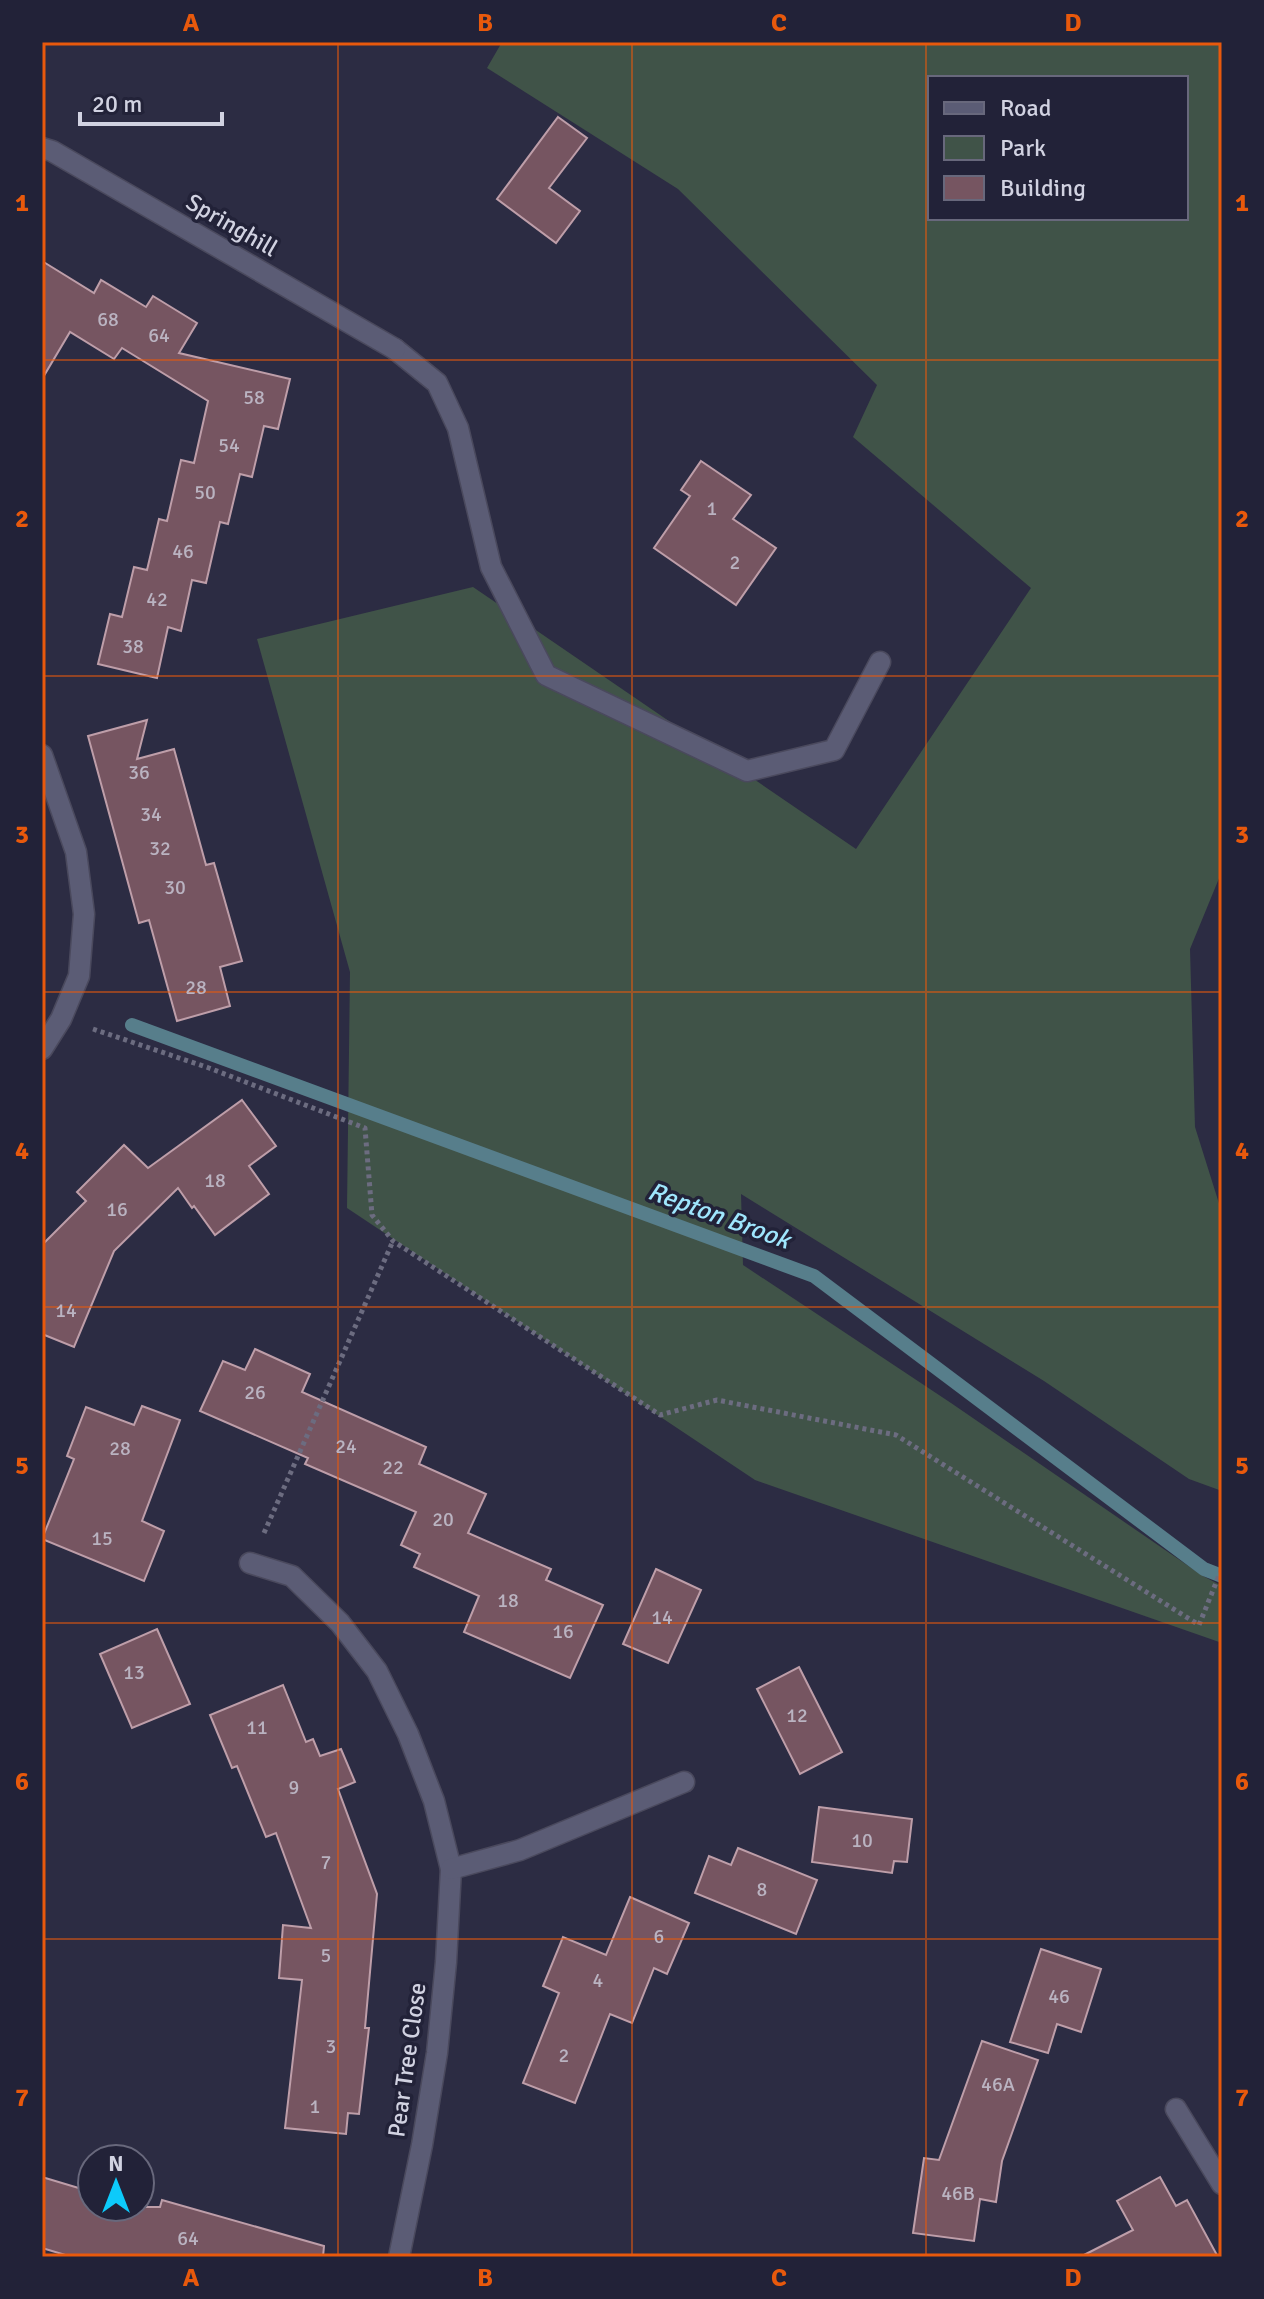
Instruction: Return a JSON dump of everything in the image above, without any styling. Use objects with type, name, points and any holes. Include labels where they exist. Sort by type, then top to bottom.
[{"type":"street","name":"Springhill","points":[[42,148],[395,349],[437,383],[458,428],[491,567],[546,675],[747,771],[834,750],[880,662]]},
{"type":"street","points":[[42,755],[76,852],[84,914],[79,976],[61,1019],[42,1049]]},
{"type":"street","name":"Pear Tree Close","points":[[250,1563],[292,1576],[340,1623],[377,1671],[408,1734],[434,1801],[451,1869],[437,2053],[399,2257]]},
{"type":"street","points":[[451,1869],[520,1850],[684,1782]]},
{"type":"street","points":[[1176,2109],[1222,2184]]},
{"type":"path","points":[[61,1019],[209,1068],[365,1128],[372,1215],[393,1241],[660,1415],[717,1400],[896,1435],[1199,1625],[1222,1568]]},
{"type":"path","points":[[250,1563],[393,1241]]},
{"type":"green space","points":[[502,42],[1222,42],[1222,871],[1190,949],[1195,1127],[1222,1213],[1222,1491],[1189,1479],[1044,1381],[741,1194],[743,1265],[1222,1586],[1222,1643],[755,1480],[347,1208],[350,972],[257,639],[473,587],[856,849],[1031,588],[853,437],[877,385],[678,189],[487,68]]},
{"type":"building","points":[[558,117],[587,138],[549,188],[580,211],[556,243],[497,199]]},
{"type":"building","points":[[42,261],[94,293],[101,280],[146,307],[153,296],[197,323],[179,353],[290,379],[278,429],[264,426],[252,477],[240,474],[228,524],[220,522],[206,583],[192,580],[181,631],[168,627],[157,678],[98,664],[110,614],[122,617],[134,567],[147,570],[159,519],[167,521],[181,460],[194,463],[208,401],[122,348],[114,359],[70,332],[42,379]]},
{"type":"building","points":[[701,461],[751,495],[733,519],[776,548],[736,605],[654,548],[690,496],[681,490]]},
{"type":"building","points":[[147,720],[137,759],[174,749],[206,865],[214,863],[242,961],[220,967],[230,1006],[177,1021],[149,920],[139,923],[88,736]]},
{"type":"building","points":[[242,1100],[276,1146],[249,1166],[269,1194],[215,1235],[178,1188],[114,1251],[74,1347],[42,1334],[42,1245],[86,1201],[77,1192],[124,1145],[148,1168]]},
{"type":"building","points":[[255,1349],[310,1374],[302,1392],[426,1447],[419,1464],[486,1494],[468,1533],[551,1569],[546,1580],[603,1605],[570,1678],[464,1632],[479,1596],[414,1567],[420,1554],[401,1545],[416,1512],[305,1464],[308,1458],[200,1411],[223,1361],[245,1370]]},
{"type":"building","points":[[142,1406],[180,1420],[142,1521],[164,1531],[144,1581],[42,1539],[74,1459],[67,1456],[86,1407],[134,1425]]},
{"type":"building","points":[[656,1569],[701,1590],[668,1663],[623,1644]]},
{"type":"building","points":[[157,1629],[190,1704],[132,1728],[100,1654]]},
{"type":"building","points":[[799,1667],[842,1752],[800,1774],[757,1689]]},
{"type":"building","points":[[283,1685],[306,1742],[313,1739],[320,1756],[341,1749],[355,1782],[338,1789],[377,1894],[365,2028],[369,2028],[359,2114],[348,2113],[346,2134],[285,2128],[302,1980],[279,1978],[283,1925],[311,1928],[276,1833],[266,1837],[237,1766],[232,1768],[210,1715]]},
{"type":"building","points":[[819,1807],[912,1819],[907,1862],[894,1861],[892,1873],[812,1862]]},
{"type":"building","points":[[738,1848],[817,1880],[796,1934],[695,1893],[709,1856],[731,1865]]},
{"type":"building","points":[[630,1897],[689,1923],[667,1974],[654,1968],[632,2023],[610,2014],[575,2103],[523,2083],[559,1993],[543,1986],[563,1937],[606,1955]]},
{"type":"building","points":[[1041,1949],[1101,1969],[1081,2032],[1057,2024],[1048,2053],[1010,2042]]},
{"type":"building","points":[[982,2041],[1038,2060],[1002,2161],[996,2202],[980,2199],[974,2241],[913,2233],[924,2158],[939,2160]]},
{"type":"building","points":[[42,2177],[76,2187],[76,2223],[156,2223],[156,2207],[160,2207],[162,2200],[324,2246],[323,2257],[72,2257],[42,2248]]},
{"type":"building","points":[[1160,2177],[1176,2206],[1187,2200],[1218,2257],[1080,2257],[1133,2230],[1117,2201]]},
{"type":"waterway","name":"Repton Brook","points":[[132,1025],[814,1276],[1204,1569],[1222,1576]]}]
